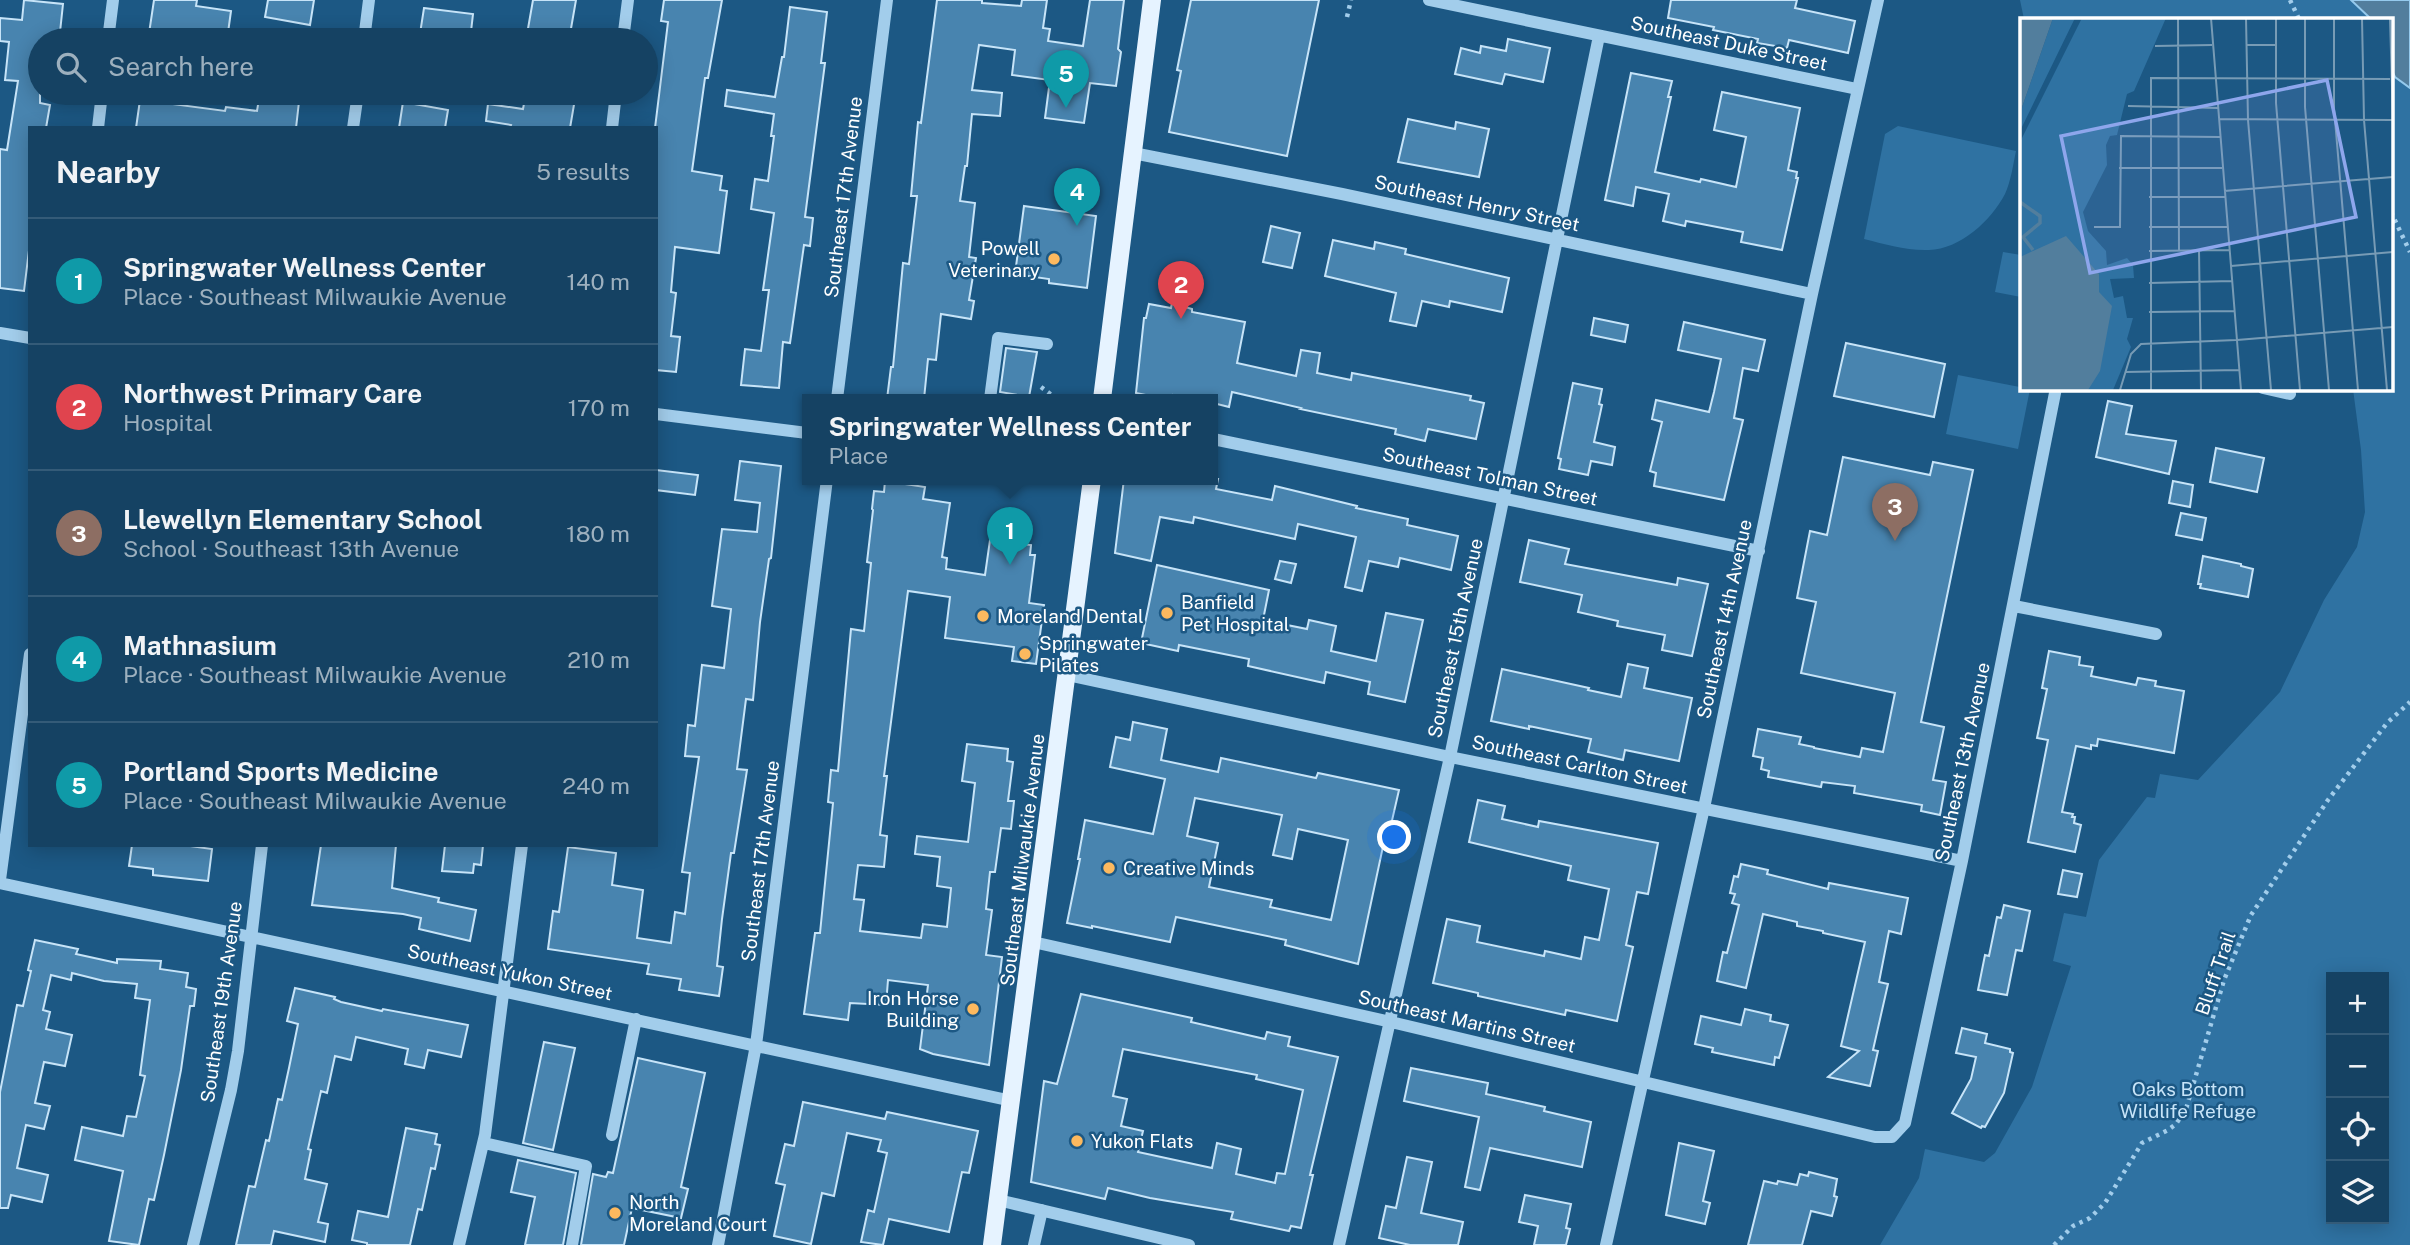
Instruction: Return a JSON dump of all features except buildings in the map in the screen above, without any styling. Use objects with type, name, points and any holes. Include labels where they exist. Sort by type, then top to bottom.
[{"type":"main road","points":[[1103,394],[1152,0]]},
{"type":"main road","name":"Southeast Milwaukie Avenue","points":[[992,1245],[1091,485]]},
{"type":"street","points":[[110,28],[113,0]]},
{"type":"street","points":[[366,28],[369,0]]},
{"type":"street","points":[[624,28],[628,0]]},
{"type":"street","name":"Southeast 17th Avenue","points":[[838,394],[887,0]]},
{"type":"street","name":"Southeast Duke Street","points":[[1429,0],[1857,89]]},
{"type":"street","name":"Southeast 14th Avenue","points":[[1606,1245],[1704,808],[1812,294],[1857,89],[1864,72],[1878,0]]},
{"type":"street","name":"Southeast 15th Avenue","points":[[1339,1245],[1450,757],[1599,36]]},
{"type":"street","points":[[97,126],[100,105]]},
{"type":"street","points":[[353,126],[356,105]]},
{"type":"street","points":[[612,126],[615,105]]},
{"type":"street","name":"Southeast Henry Street","points":[[1133,153],[1342,194],[1812,294]]},
{"type":"street","points":[[0,333],[28,338]]},
{"type":"street","points":[[991,394],[998,338],[1047,344]]},
{"type":"street","name":"Southeast 13th Avenue","points":[[1892,1137],[1905,1123],[1962,861],[2056,390]]},
{"type":"street","points":[[2272,390],[2290,394]]},
{"type":"street","points":[[658,414],[802,432]]},
{"type":"street","name":"Southeast Tolman Street","points":[[1218,440],[1759,551]]},
{"type":"street","name":"Southeast 17th Avenue","points":[[718,1245],[756,1045],[826,485]]},
{"type":"street","points":[[2014,606],[2156,634]]},
{"type":"street","points":[[0,881],[28,669]]},
{"type":"street","name":"Southeast Carlton Street","points":[[1067,675],[1450,757],[1962,861]]},
{"type":"street","name":"Southeast 19th Avenue","points":[[193,1245],[231,1090],[262,847]]},
{"type":"street","points":[[460,1245],[484,1143],[522,847]]},
{"type":"street","name":"Southeast Yukon Street","points":[[0,881],[1012,1101]]},
{"type":"street","name":"Southeast Martins Street","points":[[1033,942],[1391,1022],[1875,1137],[1892,1137]]},
{"type":"street","points":[[612,1135],[636,1019]]},
{"type":"street","points":[[484,1143],[586,1166],[572,1245]]},
{"type":"street","points":[[998,1200],[1189,1245]]},
{"type":"street","points":[[1034,1245],[1042,1210]]},
{"type":"path","points":[[1347,17],[1350,0]]},
{"type":"path","points":[[2290,0],[2299,18]]},
{"type":"path","points":[[2392,214],[2410,252]]},
{"type":"path","points":[[1041,387],[1050,394]]},
{"type":"path","name":"Bluff Trail","points":[[2054,1245],[2073,1226],[2090,1218],[2105,1203],[2142,1143],[2176,1124],[2186,1109],[2224,980],[2251,915],[2328,800],[2387,723],[2410,702]]},
{"type":"green space","name":"Oaks Bottom Wildlife Refuge","points":[[2020,0],[2410,0],[2410,1245],[1880,1245],[1919,1178],[1925,1149],[1984,1162],[1995,1153],[2032,1087],[2071,966],[2053,961],[2064,913],[2086,917],[2099,860],[2147,797],[2155,798],[2160,774],[2198,780],[2280,692],[2324,600],[2357,547],[2365,512],[2353,390],[2392,390],[2392,18],[2024,18]]},
{"type":"green space","points":[[1898,126],[2016,151],[2009,184],[1999,204],[1973,232],[1952,245],[1921,250],[1864,239],[1885,134]]},
{"type":"green space","points":[[2003,252],[2020,255],[2020,297],[1995,292]]},
{"type":"green space","points":[[1958,375],[2030,390],[2018,449],[1946,434]]},
{"type":"shaded area","points":[[2351,0],[2410,0],[2410,88],[2395,77],[2392,71],[2392,18],[2370,18]]},
{"type":"place","name":"Portland Sports Medicine","points":[[1066,108]]},
{"type":"place","name":"Mathnasium","points":[[1077,226]]},
{"type":"place","name":"Powell Veterinary","points":[[1054,259]]},
{"type":"place","name":"Northwest Primary Care","points":[[1181,319]]},
{"type":"place","name":"Llewellyn Elementary School","points":[[1895,541]]},
{"type":"place","name":"Springwater Wellness Center","points":[[1010,565]]},
{"type":"place","name":"Banfield Pet Hospital","points":[[1167,613]]},
{"type":"place","name":"Moreland Dental","points":[[983,616]]},
{"type":"place","name":"Springwater Pilates","points":[[1025,654]]},
{"type":"place","name":"Creative Minds","points":[[1109,868]]},
{"type":"place","name":"Iron Horse Building","points":[[973,1009]]},
{"type":"place","name":"Yukon Flats","points":[[1077,1141]]},
{"type":"place","name":"North Moreland Court","points":[[615,1213]]}]
